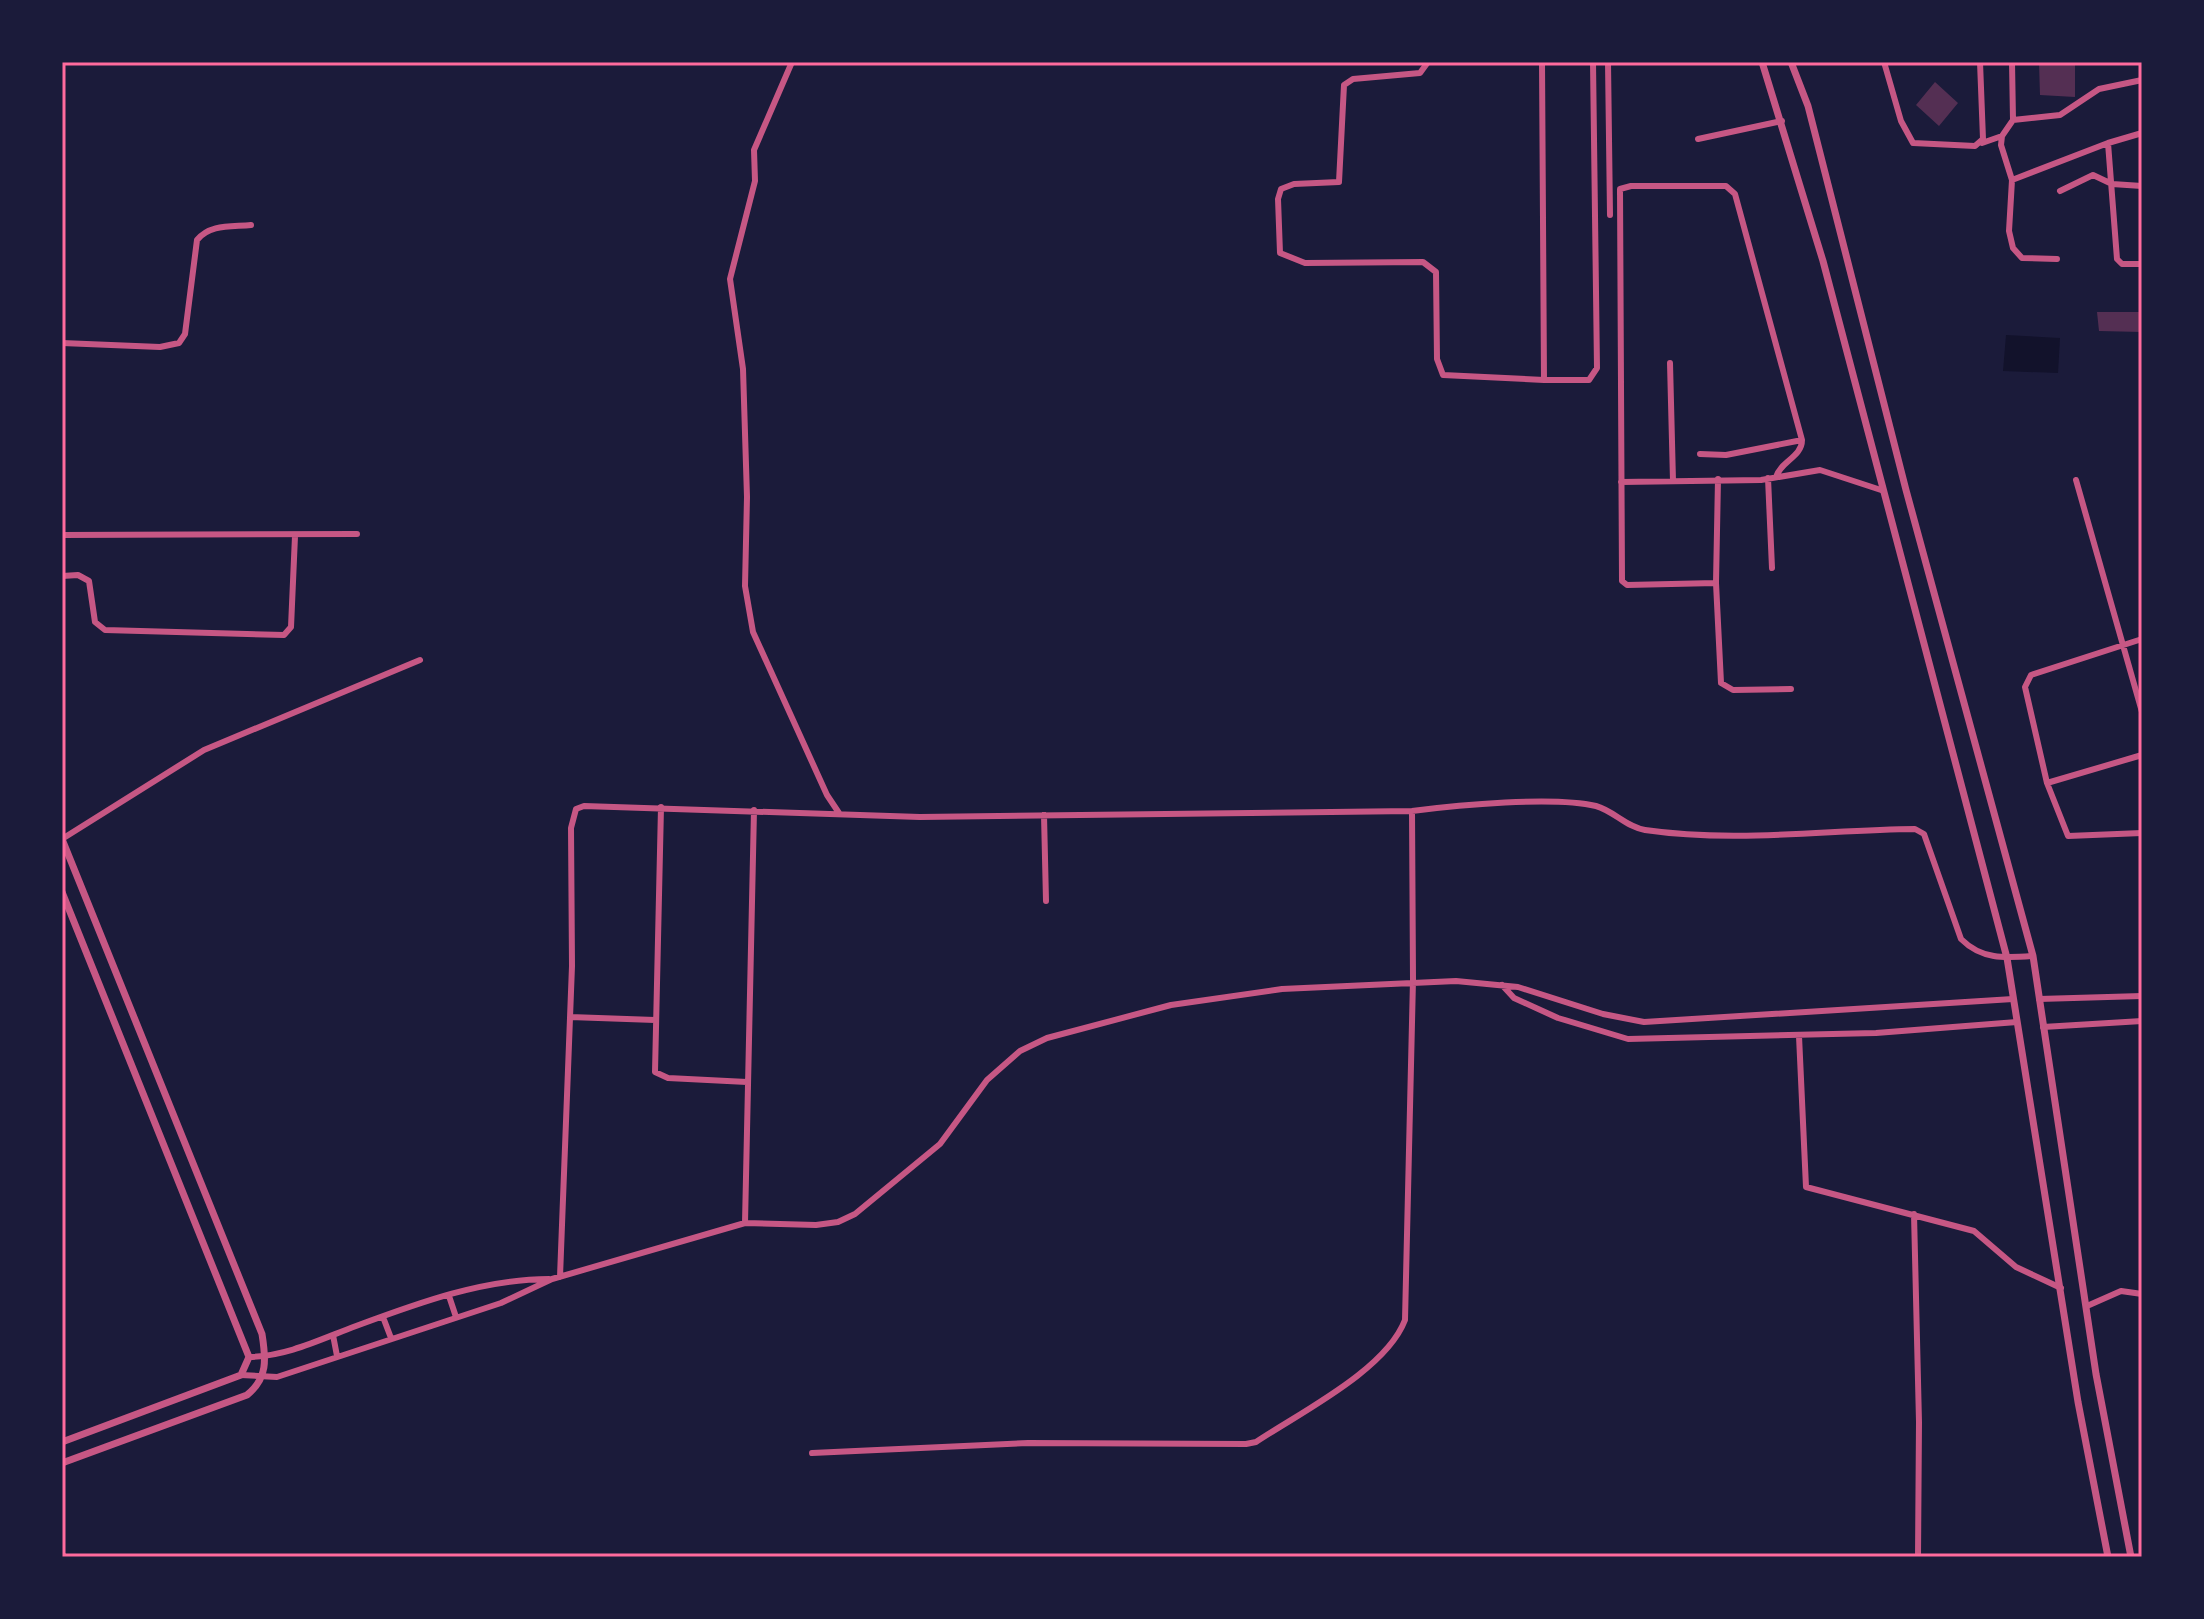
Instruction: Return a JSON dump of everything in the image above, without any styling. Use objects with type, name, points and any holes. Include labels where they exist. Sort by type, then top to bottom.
[{"type":"street","points":[[792,62],[754,150],[755,181],[730,279],[743,369],[747,497],[745,586],[753,632],[827,795],[840,814]]},
{"type":"street","points":[[1428,62],[1420,73],[1353,79],[1344,85],[1339,182],[1332,185],[1294,184],[1281,189],[1278,199],[1280,253],[1305,263],[1423,262],[1431,265],[1436,272],[1437,366],[1443,375],[1544,380],[1589,380],[1597,368],[1593,62]]},
{"type":"street","points":[[1542,62],[1544,380]]},
{"type":"street","points":[[1608,62],[1610,215]]},
{"type":"street","points":[[1762,62],[1823,261],[2007,958],[2108,1557]]},
{"type":"street","points":[[1791,62],[1808,106],[1925,560],[2033,956],[2087,1306],[2131,1557]]},
{"type":"street","points":[[1884,62],[1901,121],[1913,143],[1975,146],[2002,136]]},
{"type":"street","points":[[1980,62],[1982,143]]},
{"type":"street","points":[[2012,62],[2013,120],[2002,136],[2001,145],[2012,180],[2009,231],[2016,254],[2027,259],[2057,259]]},
{"type":"street","points":[[2013,120],[2060,115],[2099,89],[2142,80]]},
{"type":"street","points":[[1698,139],[1782,121]]},
{"type":"street","points":[[2012,180],[2142,133]]},
{"type":"street","points":[[2108,143],[2117,259],[2122,264],[2142,264]]},
{"type":"street","points":[[2060,191],[2093,175],[2111,183],[2142,186]]},
{"type":"street","points":[[1716,583],[1623,583],[1617,195],[1624,187],[1715,185],[1732,190],[1802,440],[1800,451],[1780,466],[1772,478],[1772,568]]},
{"type":"street","points":[[62,343],[160,347],[179,343],[185,334],[197,240],[204,231],[213,228],[251,225]]},
{"type":"street","points":[[1670,363],[1673,481]]},
{"type":"street","points":[[1700,454],[1726,455],[1802,440]]},
{"type":"street","points":[[1621,482],[1772,478],[1820,470],[1881,490]]},
{"type":"street","points":[[1718,479],[1716,583],[1724,687],[1791,689]]},
{"type":"street","points":[[2076,480],[2142,712]]},
{"type":"street","points":[[62,535],[357,534]]},
{"type":"street","points":[[62,576],[78,575],[89,581],[95,622],[105,630],[284,635],[291,627],[295,536]]},
{"type":"street","points":[[2142,639],[2026,678],[2025,687],[2047,783],[2068,836],[2142,833]]},
{"type":"street","points":[[62,1463],[247,1395],[262,1379],[265,1356],[262,1334],[62,839],[204,750],[420,660]]},
{"type":"street","points":[[2047,783],[2142,755]]},
{"type":"street","points":[[556,1278],[570,1017],[571,828],[576,809],[584,806],[840,814],[1044,815],[1412,811],[1457,805],[1580,804],[1597,807],[1644,830],[1773,834],[1915,829],[1924,834],[1961,939],[1979,953],[2007,958],[2033,956]]},
{"type":"street","points":[[661,807],[654,1066],[661,1076],[747,1082]]},
{"type":"street","points":[[745,1223],[754,810]]},
{"type":"street","points":[[812,1453],[1028,1443],[1246,1444],[1256,1442],[1386,1351],[1398,1338],[1405,1320],[1413,980],[1412,811]]},
{"type":"street","points":[[1044,815],[1046,901]]},
{"type":"street","points":[[62,892],[249,1357],[241,1375]]},
{"type":"street","points":[[62,1442],[241,1375],[262,1379],[277,1377],[501,1303],[556,1278],[745,1223],[816,1225],[838,1222],[855,1214],[940,1144],[987,1080],[1020,1051],[1047,1038],[1171,1005],[1282,989],[1413,980],[1502,985],[1644,1022],[2013,999]]},
{"type":"street","points":[[1502,985],[1514,998],[1558,1018],[1628,1039],[1799,1036],[2017,1022]]},
{"type":"street","points":[[2039,999],[2142,996]]},
{"type":"street","points":[[570,1017],[655,1020]]},
{"type":"street","points":[[2043,1027],[2142,1021]]},
{"type":"street","points":[[1799,1036],[1804,1184],[1812,1190],[1914,1214],[1981,1234],[2009,1263],[2061,1288]]},
{"type":"street","points":[[1914,1214],[1919,1422],[1918,1557]]},
{"type":"street","points":[[249,1357],[265,1356],[499,1281],[556,1278]]},
{"type":"street","points":[[2087,1306],[2121,1291],[2142,1294]]},
{"type":"street","points":[[449,1296],[456,1317]]},
{"type":"street","points":[[383,1317],[391,1338]]},
{"type":"street","points":[[333,1335],[337,1356]]},
{"type":"shaded area","points":[[2006,335],[2060,338],[2058,373],[2003,371]]},
{"type":"building","points":[[2039,62],[2075,62],[2075,97],[2040,95]]},
{"type":"building","points":[[1935,82],[1958,103],[1939,126],[1916,105]]},
{"type":"building","points":[[2097,312],[2142,312],[2142,332],[2099,331]]}]
